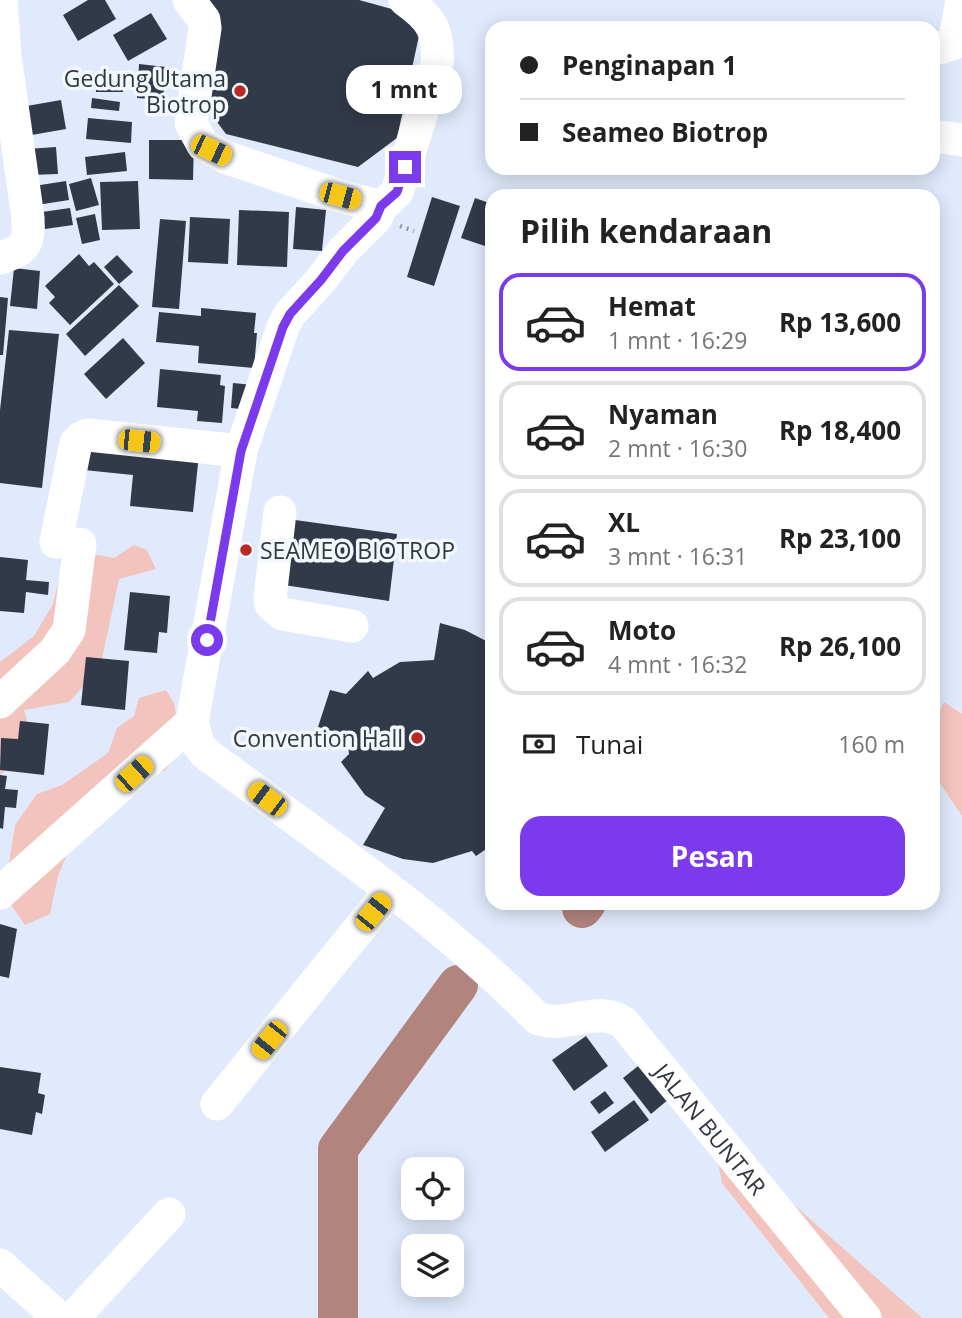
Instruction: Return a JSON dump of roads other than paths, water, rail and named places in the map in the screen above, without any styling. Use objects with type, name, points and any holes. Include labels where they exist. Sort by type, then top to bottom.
[{"type":"street","points":[[0,258],[14,254],[28,239],[28,218],[5,56],[1,0]]},
{"type":"street","points":[[189,0],[204,20],[205,28],[191,123],[202,145],[225,157],[340,196],[381,206]]},
{"type":"street","points":[[0,894],[192,722],[241,451],[283,327],[290,314],[343,251],[376,218],[381,206],[397,192],[437,64],[438,46],[434,29],[422,12],[405,0]]},
{"type":"street","points":[[950,46],[962,1]]},
{"type":"street","points":[[940,137],[962,140]]},
{"type":"street","points":[[0,702],[54,651],[69,630],[68,543],[76,443],[80,438],[88,435],[241,451]]},
{"type":"street","points":[[281,513],[271,604],[282,614],[352,626]]},
{"type":"street","name":"JALAN BUNTAR","points":[[192,722],[198,744],[205,752],[460,947],[537,1018],[548,1022],[605,1014],[624,1023],[865,1318]]},
{"type":"street","points":[[218,1104],[390,891]]},
{"type":"street","points":[[73,1318],[169,1214]]},
{"type":"street","points":[[0,1265],[59,1318]]},
{"type":"waterway","points":[[338,1318],[338,1149],[458,985]]},
{"type":"place","name":"Gedung Utama Biotrop","points":[[240,91]]},
{"type":"place","name":"SEAMEO BIOTROP","points":[[246,550]]},
{"type":"place","name":"Convention Hall","points":[[417,738]]}]
